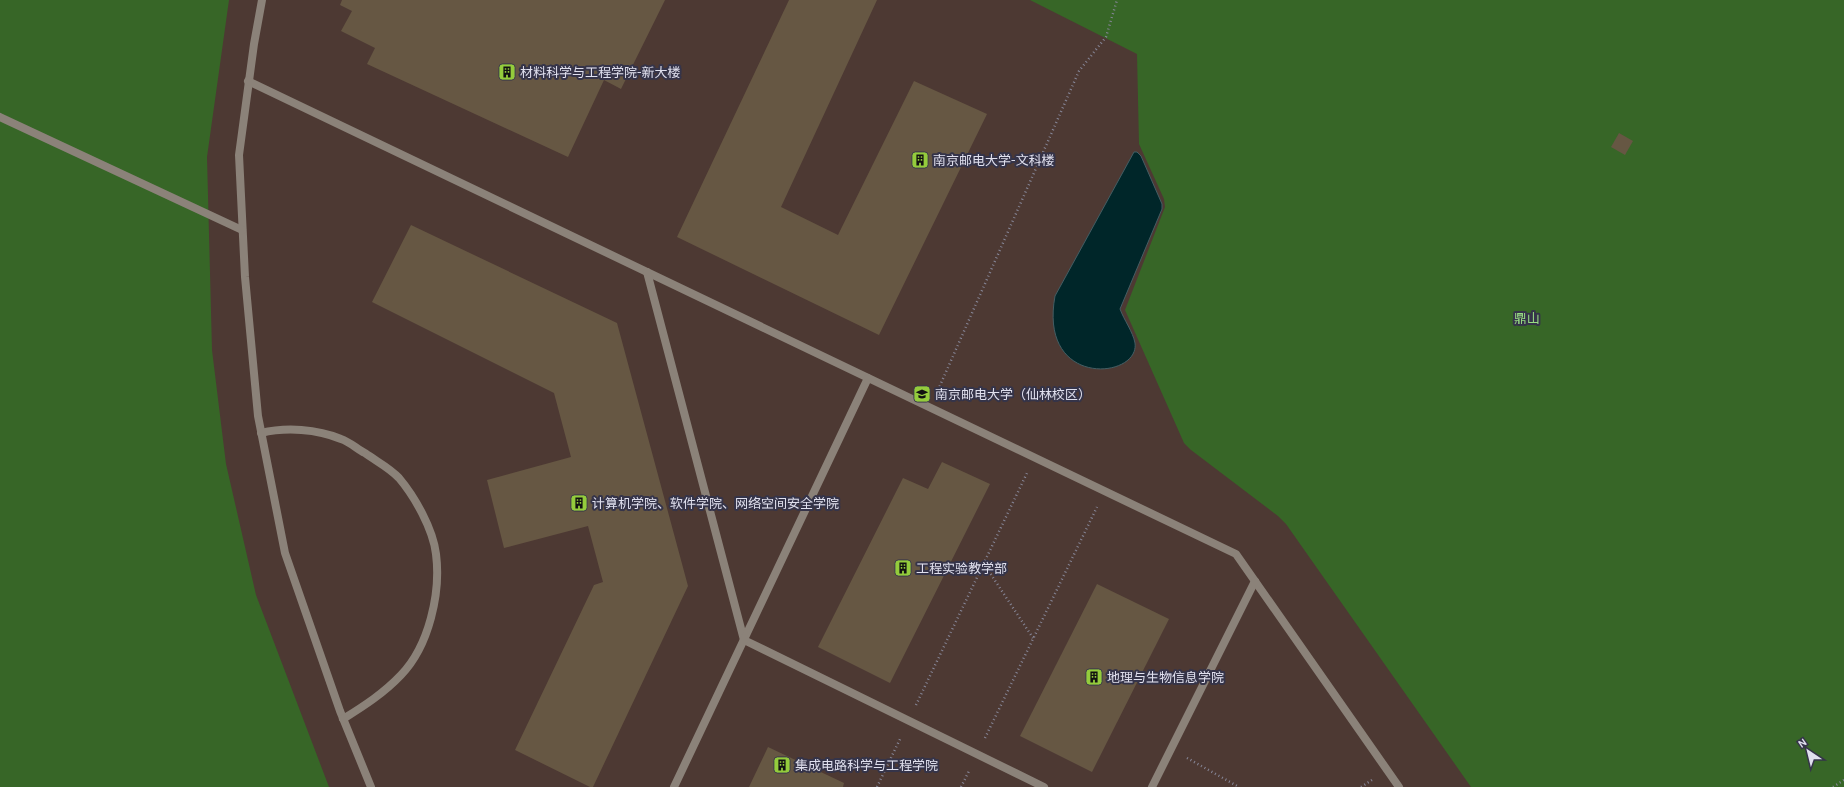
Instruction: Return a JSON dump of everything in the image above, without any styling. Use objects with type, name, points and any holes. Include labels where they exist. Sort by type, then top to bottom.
[{"type":"lane","points":[[262,0],[248,81],[239,155],[245,277],[258,416],[285,553],[343,719],[371,787]]},
{"type":"lane","points":[[248,81],[1236,554],[1399,787]]},
{"type":"lane","points":[[0,117],[242,230]]},
{"type":"lane","points":[[647,272],[744,640],[1044,787]]},
{"type":"lane","points":[[674,787],[868,378]]},
{"type":"lane","points":[[261,433],[276,429],[321,432],[342,439],[376,461],[398,477],[414,499],[427,526],[436,553],[437,586],[433,611],[423,642],[402,674],[375,700],[343,719]]},
{"type":"lane","points":[[1152,787],[1255,581]]},
{"type":"path","points":[[930,407],[1079,71],[1106,37],[1117,0]]},
{"type":"path","points":[[915,708],[1035,457]]},
{"type":"path","points":[[982,745],[1105,491]]},
{"type":"path","points":[[984,564],[1033,639]]},
{"type":"path","points":[[878,787],[902,737]]},
{"type":"path","points":[[1171,750],[1239,787]]},
{"type":"path","points":[[962,787],[972,766]]},
{"type":"path","points":[[1833,787],[1844,780]]},
{"type":"shaded area","name":"南京邮电大学（仙林校区）","points":[[0,0],[1844,0],[1844,787],[0,787]]},
{"type":"shaded area","points":[[1134,152],[1137,152],[1141,156],[1162,204],[1162,209],[1120,309],[1135,343],[1132,355],[1122,364],[1107,368],[1090,368],[1074,361],[1061,348],[1054,326],[1055,296]]},
{"type":"green space","points":[[0,0],[229,0],[207,157],[212,350],[226,464],[256,595],[329,787],[0,787]]},
{"type":"green space","name":"鼎山","points":[[1030,0],[1844,0],[1844,787],[1471,787],[1286,524],[1278,516],[1191,450],[1184,443],[1125,310],[1165,207],[1164,199],[1139,144],[1137,54]]},
{"type":"building","name":"材料科学与工程学院-新大楼","points":[[342,0],[665,0],[621,89],[604,80],[568,157],[367,64],[375,48],[341,31],[352,11],[340,5]]},
{"type":"building","name":"南京邮电大学-文科楼","points":[[789,0],[877,0],[781,207],[838,235],[914,81],[987,114],[879,335],[677,237]]},
{"type":"building","points":[[1619,133],[1633,141],[1625,155],[1611,147]]},
{"type":"building","name":"计算机学院、软件学院、网络空间安全学院","points":[[411,225],[617,323],[688,586],[593,787],[590,787],[515,750],[594,585],[603,582],[588,526],[504,548],[487,480],[571,457],[554,393],[372,302]]},
{"type":"building","name":"工程实验教学部","points":[[942,462],[990,484],[890,683],[818,647],[903,478],[928,489]]},
{"type":"building","name":"地理与生物信息学院","points":[[1097,584],[1169,619],[1092,772],[1020,736]]},
{"type":"building","name":"集成电路科学与工程学院","points":[[768,747],[844,783],[843,787],[749,787]]},
{"type":"place","name":"材料科学与工程学院-新大楼","points":[[507,72]]},
{"type":"place","name":"南京邮电大学-文科楼","points":[[920,160]]},
{"type":"place","name":"南京邮电大学（仙林校区）","points":[[922,394]]},
{"type":"place","name":"计算机学院、软件学院、网络空间安全学院","points":[[579,503]]},
{"type":"place","name":"工程实验教学部","points":[[903,568]]},
{"type":"place","name":"地理与生物信息学院","points":[[1094,677]]},
{"type":"place","name":"集成电路科学与工程学院","points":[[782,765]]}]
